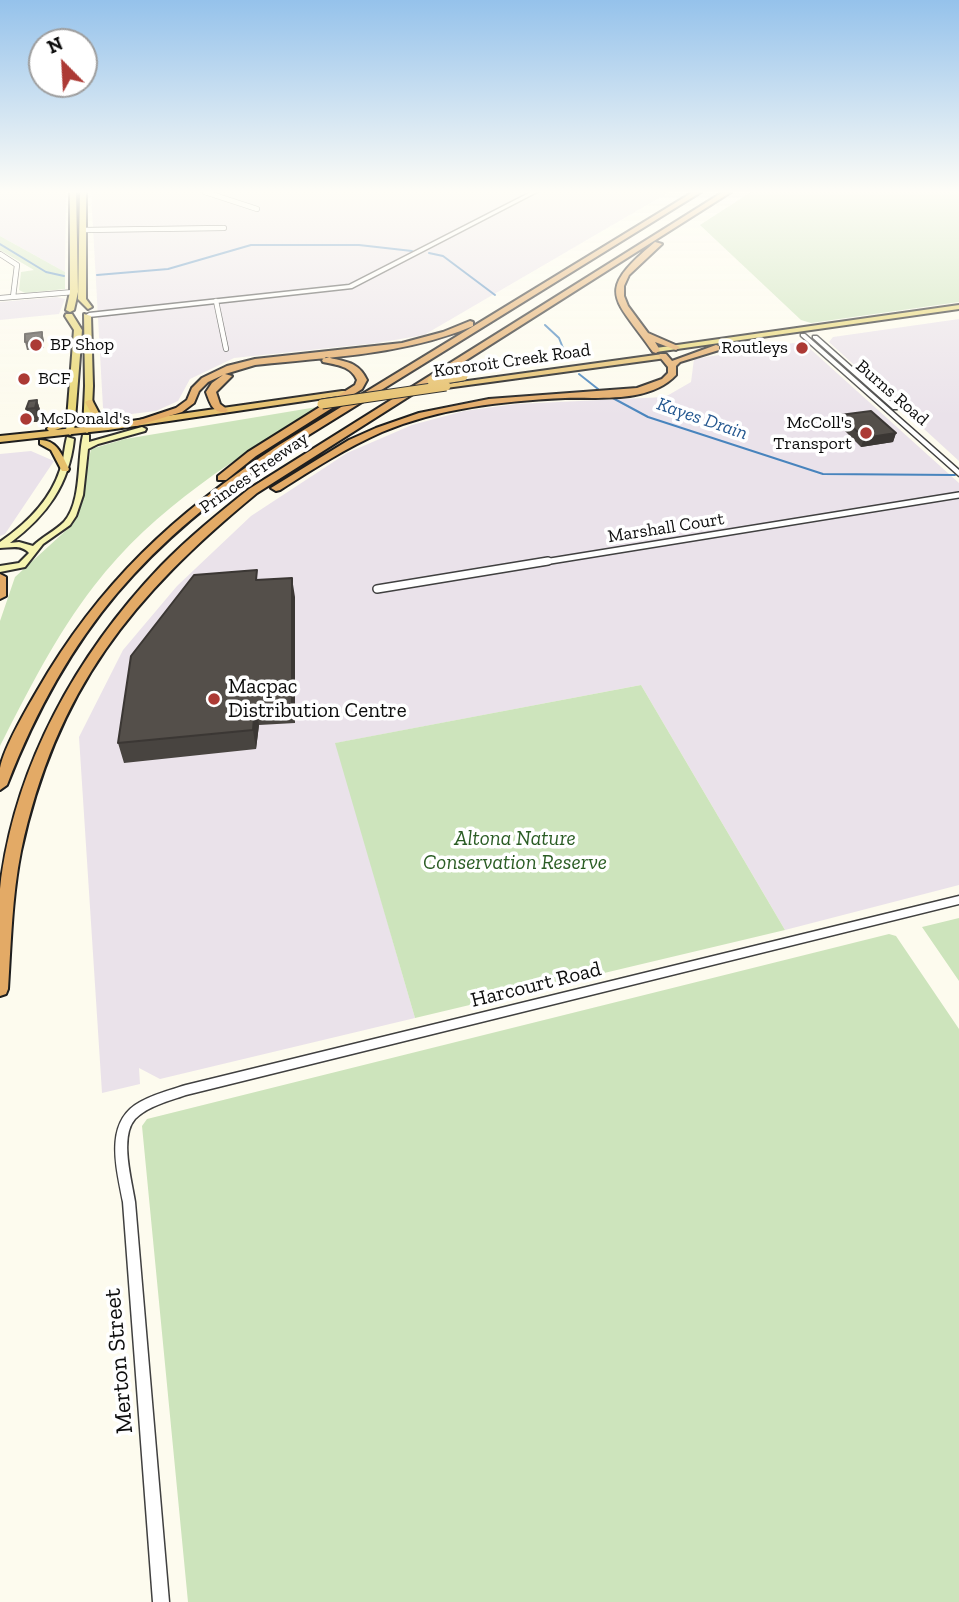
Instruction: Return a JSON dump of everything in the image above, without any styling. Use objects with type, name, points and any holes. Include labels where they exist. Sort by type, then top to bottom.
[{"type":"highway","points":[[240,415],[198,414],[192,408],[191,401],[195,390],[205,380],[239,365],[389,348],[454,331],[502,308],[573,267]]},
{"type":"highway","name":"Princes Freeway","points":[[0,785],[15,745],[43,689],[74,639],[109,593],[175,526],[242,474],[577,267]]},
{"type":"highway","name":"Princes Freeway","points":[[0,989],[7,902],[14,854],[25,808],[46,746],[93,656],[126,610],[161,570],[253,491],[610,267]]},
{"type":"highway","points":[[161,570],[259,498],[350,444],[382,429],[422,415],[479,403],[652,389],[669,381],[673,373],[672,366],[637,327],[621,304],[621,280],[633,267]]},
{"type":"highway","points":[[637,327],[663,344],[676,347]]},
{"type":"highway","points":[[672,366],[677,360],[716,348]]},
{"type":"highway","name":"Kororoit Creek Road","points":[[86,434],[107,428],[139,426],[198,414],[342,393],[659,353]]},
{"type":"highway","name":"Kororoit Creek Road","points":[[44,442],[139,426],[321,404],[659,353]]},
{"type":"highway","points":[[109,593],[172,524],[230,471],[346,397],[359,387],[362,380],[351,366],[328,360],[250,368],[225,377],[212,389],[213,402],[223,410]]},
{"type":"highway","points":[[139,426],[191,401]]},
{"type":"highway","points":[[89,402],[97,418],[107,428]]},
{"type":"highway","points":[[13,438],[71,422]]},
{"type":"highway","points":[[0,439],[70,436]]},
{"type":"highway","points":[[0,446],[44,442],[54,448],[65,469]]},
{"type":"highway","points":[[0,577],[0,596]]},
{"type":"main road","points":[[0,546],[33,522],[47,506],[65,469],[78,330],[70,313],[74,292],[74,267]]},
{"type":"main road","points":[[0,569],[25,563],[32,557],[33,551],[43,539],[71,517],[79,490],[89,402],[89,311],[82,299],[82,267]]},
{"type":"main road","name":"Kororoit Creek Road","points":[[659,353],[716,348],[959,307]]},
{"type":"main road","points":[[70,313],[89,311]]},
{"type":"main road","name":"Kororoit Creek Road","points":[[659,353],[676,347],[959,314]]},
{"type":"main road","points":[[85,448],[139,426]]},
{"type":"main road","points":[[0,546],[19,544],[28,546],[33,551]]},
{"type":"street","points":[[13,297],[18,267]]},
{"type":"street","points":[[89,311],[122,311],[350,287],[389,267]]},
{"type":"street","points":[[0,298],[74,292]]},
{"type":"street","points":[[216,301],[226,349]]},
{"type":"street","name":"Burns Road","points":[[806,333],[823,353],[959,466]]},
{"type":"street","name":"Burns Road","points":[[806,333],[834,354],[959,474]]},
{"type":"street","points":[[823,353],[834,354]]},
{"type":"street","name":"Marshall Court","points":[[377,589],[959,495]]},
{"type":"street","name":"Harcourt Road","points":[[129,1118],[139,1107],[152,1100],[186,1090],[959,900]]},
{"type":"street","name":"Merton Street","points":[[129,1118],[121,1140],[129,1202],[161,1602]]},
{"type":"shaded area","points":[[95,267],[541,267],[424,335],[377,343],[234,358],[190,379],[178,401],[156,411],[115,416],[103,408]]},
{"type":"shaded area","points":[[57,297],[65,299],[59,314],[0,320],[0,302]]},
{"type":"shaded area","points":[[959,319],[959,461],[829,342],[833,337]]},
{"type":"shaded area","points":[[793,343],[807,346],[959,483],[959,885],[785,930],[641,685],[336,743],[415,1018],[160,1079],[139,1068],[140,1084],[102,1093],[79,737],[123,650],[177,586],[251,516],[347,453],[412,425],[464,411],[516,404],[665,397],[691,382],[694,359]]},
{"type":"shaded area","points":[[31,451],[54,461],[5,534],[0,536],[0,454]]},
{"type":"green space","points":[[28,267],[56,267],[65,272],[65,289],[25,293],[19,290],[21,272],[34,270]]},
{"type":"green space","points":[[744,267],[959,267],[959,302],[811,323],[801,320]]},
{"type":"green space","points":[[323,406],[200,485],[143,532],[118,558],[67,624],[0,746],[0,621],[15,577],[73,524],[78,513],[91,449],[125,439]]},
{"type":"green space","name":"Altona Nature Conservation Reserve","points":[[641,685],[785,930],[415,1018],[335,743]]},
{"type":"green space","points":[[959,918],[959,981],[922,927]]},
{"type":"green space","points":[[889,934],[896,936],[959,1029],[959,1602],[188,1602],[142,1126],[147,1119]]},
{"type":"building","points":[[42,332],[42,340],[25,342],[25,334]]},
{"type":"building","points":[[37,400],[35,408],[26,409],[29,401]]},
{"type":"building","points":[[871,411],[896,433],[864,438],[840,415]]},
{"type":"building","name":"Macpac Distribution Centre","points":[[257,570],[256,580],[292,578],[292,704],[255,706],[253,730],[118,743],[131,656],[194,575]]},
{"type":"waterway","name":"Kayes Drain","points":[[37,267],[46,272],[64,276]]},
{"type":"waterway","name":"Kayes Drain","points":[[97,275],[176,267]]},
{"type":"waterway","name":"Kayes Drain","points":[[457,267],[495,295]]},
{"type":"waterway","name":"Kayes Drain","points":[[545,325],[559,338],[567,358]]},
{"type":"waterway","name":"Kayes Drain","points":[[579,374],[598,389]]},
{"type":"waterway","name":"Kayes Drain","points":[[609,396],[648,417],[823,474],[955,475]]},
{"type":"place","name":"BP Shop","points":[[36,345]]},
{"type":"place","name":"Routleys","points":[[802,348]]},
{"type":"place","name":"BCF","points":[[24,379]]},
{"type":"place","name":"McDonald's","points":[[26,419]]},
{"type":"place","name":"McColl's Transport","points":[[866,433]]},
{"type":"place","name":"Macpac Distribution Centre","points":[[214,699]]}]
